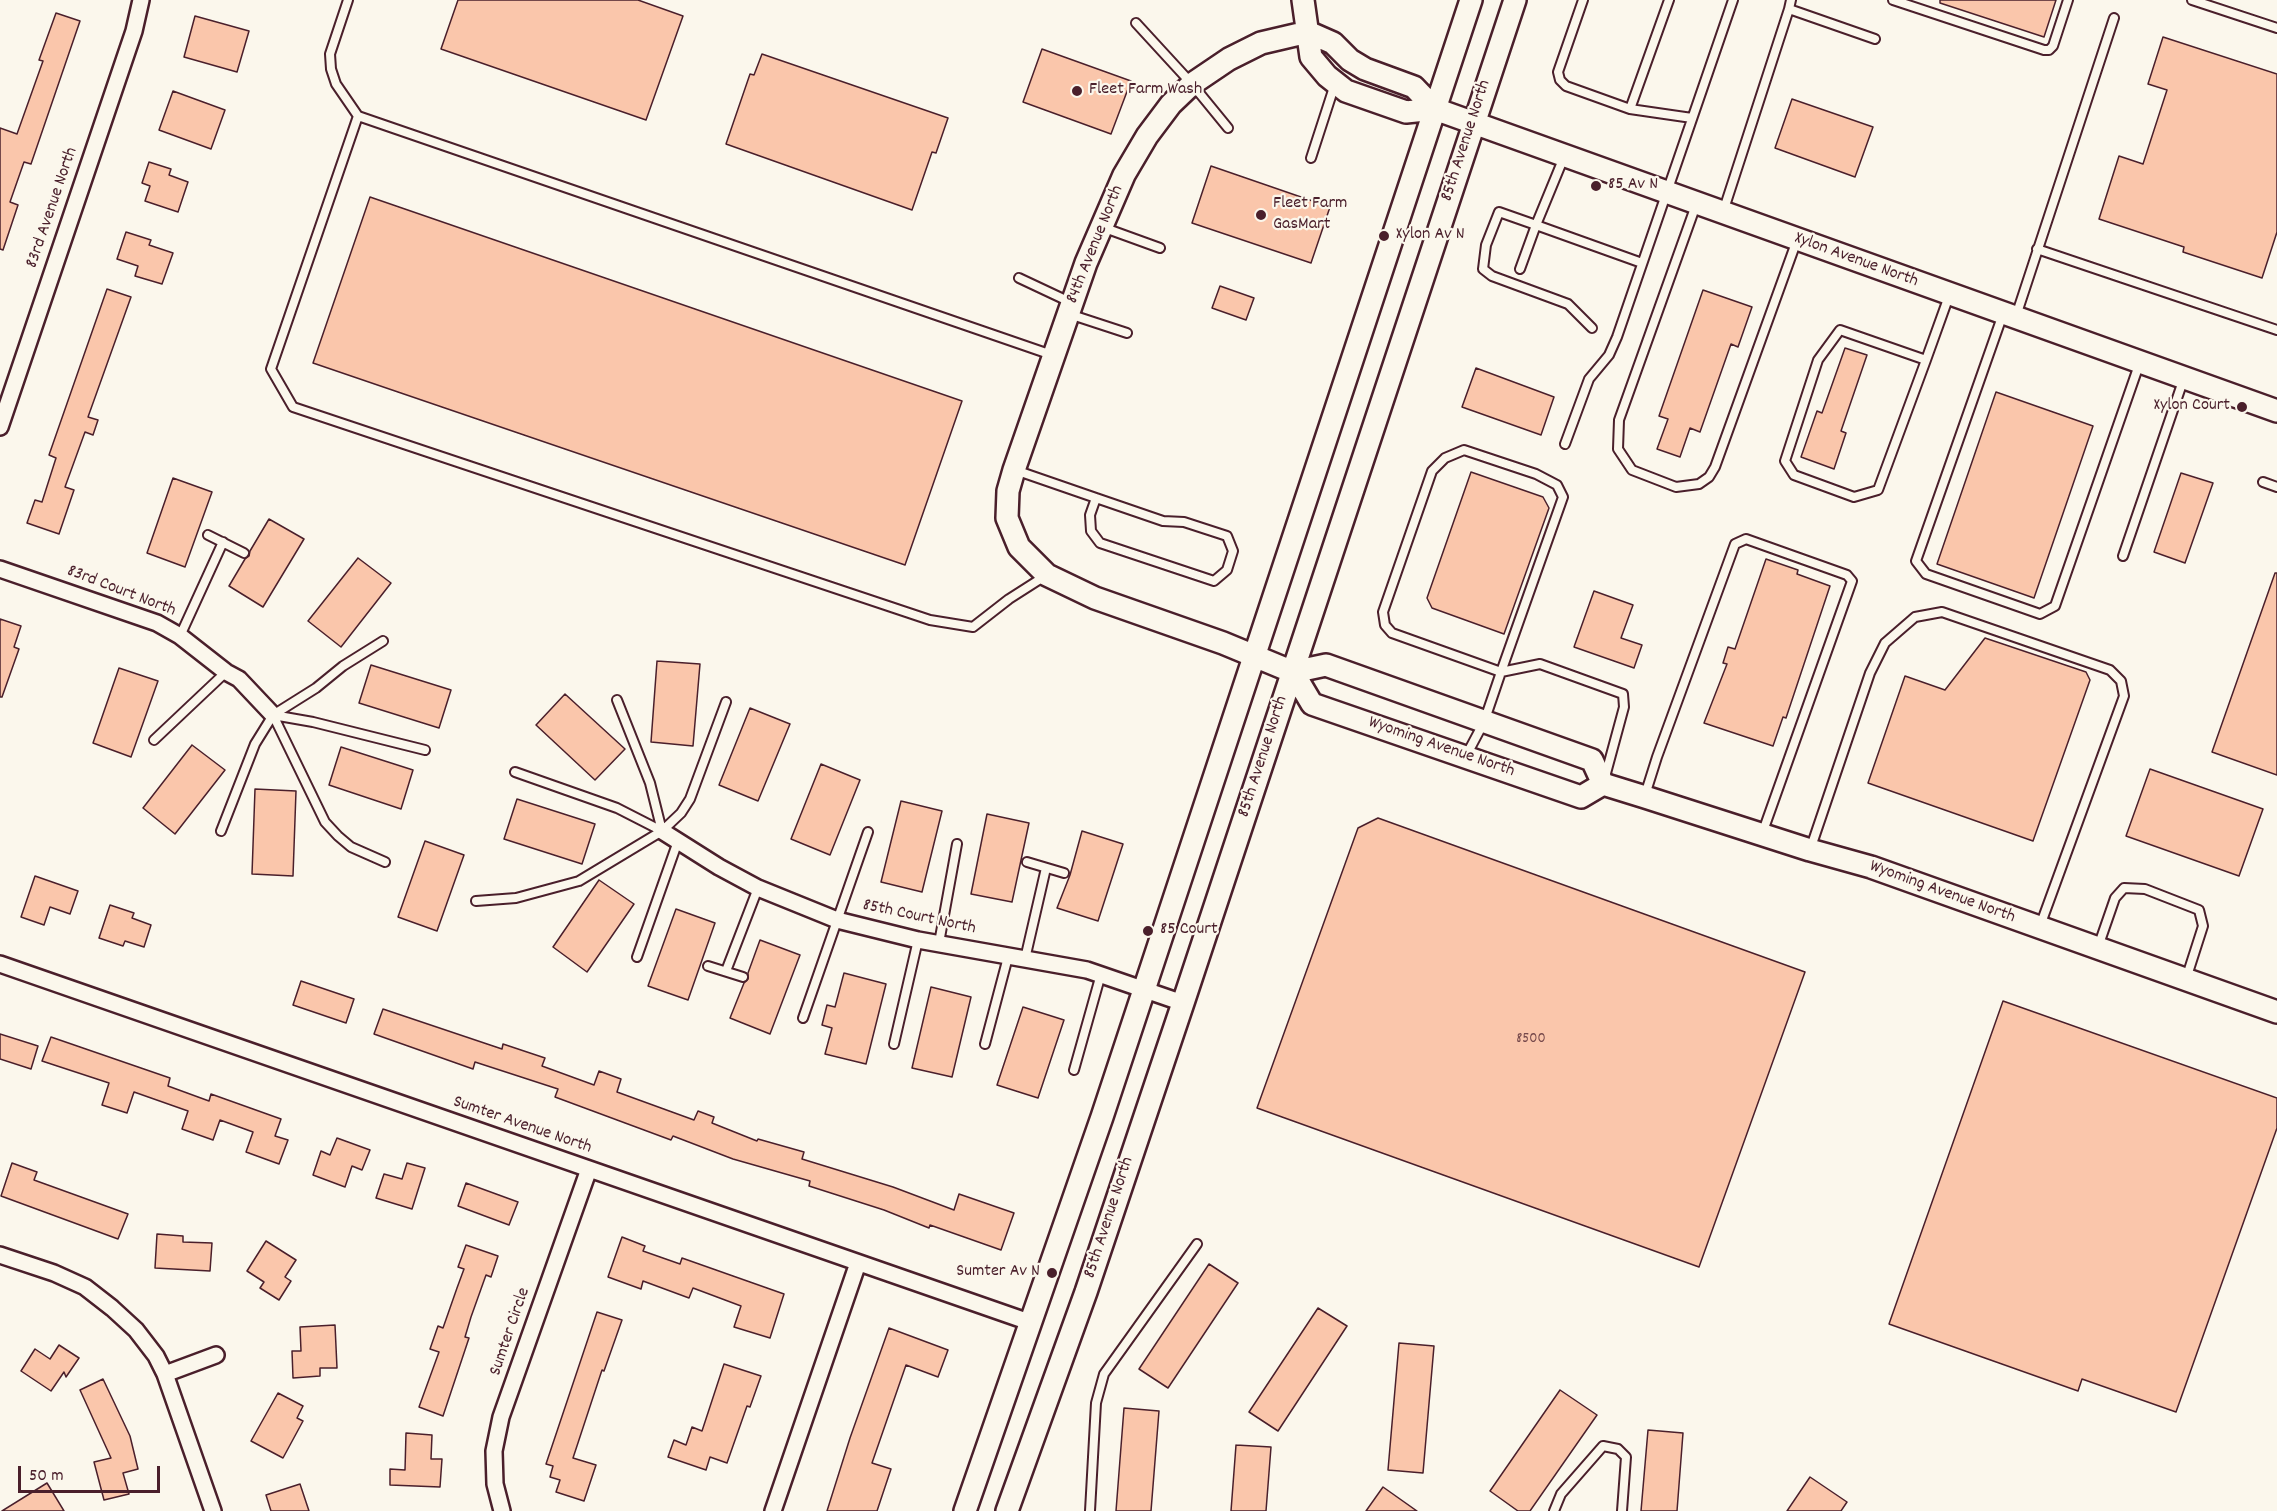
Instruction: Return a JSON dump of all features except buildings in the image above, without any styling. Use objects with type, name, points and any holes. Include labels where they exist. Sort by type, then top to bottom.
[{"type":"street","name":"83rd Avenue North","points":[[0,427],[134,31],[141,0]]},
{"type":"street","points":[[1303,0],[1311,57],[1327,76],[1346,91],[1406,112],[1435,109]]},
{"type":"street","points":[[965,1511],[1032,1323],[1144,990],[1471,0]]},
{"type":"street","name":"85th Avenue North","points":[[1007,1511],[1086,1292],[1515,0]]},
{"type":"street","points":[[1308,32],[1333,43],[1350,60],[1365,69],[1414,87],[1435,109]]},
{"type":"street","name":"84th Avenue North","points":[[1047,575],[1019,547],[1007,518],[1008,491],[1070,308],[1101,226],[1124,175],[1147,136],[1171,104],[1192,84],[1229,58],[1261,43],[1308,32]]},
{"type":"street","name":"Xylon Avenue North","points":[[1435,109],[2277,411]]},
{"type":"street","name":"83rd Court North","points":[[0,569],[157,623],[180,636],[226,672],[239,679],[273,715]]},
{"type":"street","points":[[1047,575],[1095,598],[1293,672],[1326,665],[1592,760],[1603,784]]},
{"type":"street","name":"Wyoming Avenue North","points":[[1293,672],[1312,704],[1581,797],[1603,784],[1810,850],[1871,867],[2277,1012]]},
{"type":"street","name":"85th Court North","points":[[662,831],[719,867],[758,888],[837,920],[918,939],[1101,974],[1183,1003]]},
{"type":"street","name":"Sumter Avenue North","points":[[0,964],[1032,1323]]},
{"type":"street","name":"Sumter Circle","points":[[501,1511],[495,1484],[494,1451],[501,1417],[589,1170]]},
{"type":"street","points":[[0,1255],[54,1273],[85,1287],[136,1330],[156,1356],[165,1374],[213,1511]]},
{"type":"street","points":[[772,1511],[858,1263]]},
{"type":"street","points":[[165,1374],[216,1355]]},
{"type":"lane","points":[[348,0],[330,54],[331,69],[336,84],[358,116],[1053,356]]},
{"type":"lane","points":[[1582,0],[1558,72],[1560,80],[1566,87],[1630,109],[1692,118]]},
{"type":"lane","points":[[1630,109],[1669,0]]},
{"type":"lane","points":[[1565,444],[1589,380],[1610,356],[1733,0]]},
{"type":"lane","points":[[1722,213],[1791,0]]},
{"type":"lane","points":[[1893,0],[2049,50],[2053,46],[2068,0]]},
{"type":"lane","points":[[2192,0],[2277,28]]},
{"type":"lane","points":[[1789,9],[1875,39]]},
{"type":"lane","points":[[2114,18],[2037,249],[2009,315],[1916,561],[1926,574],[2040,614],[2055,606],[2140,361]]},
{"type":"lane","points":[[1136,23],[1192,84],[1228,128]]},
{"type":"lane","points":[[1311,158],[1336,83]]},
{"type":"lane","points":[[358,116],[271,369],[293,407],[930,620],[973,627],[1009,599],[1047,575]]},
{"type":"lane","points":[[1520,269],[1564,156]]},
{"type":"lane","points":[[1696,204],[1619,420],[1618,449],[1632,470],[1676,487],[1699,484],[1709,477],[1715,467],[1797,240]]},
{"type":"lane","points":[[1592,328],[1568,304],[1492,276],[1483,269],[1486,245],[1499,212],[1642,264]]},
{"type":"lane","points":[[1101,226],[1160,248]]},
{"type":"lane","points":[[2037,249],[2277,330]]},
{"type":"lane","points":[[1019,278],[1070,308],[1128,333]]},
{"type":"lane","points":[[1926,360],[1840,330],[1818,360],[1785,461],[1794,475],[1854,497],[1878,490],[1926,360],[1949,294]]},
{"type":"lane","points":[[2123,556],[2185,377]]},
{"type":"lane","points":[[1466,756],[1484,722],[1501,672],[1563,496],[1557,485],[1536,474],[1464,450],[1445,458],[1432,471],[1383,612],[1385,625],[1392,633],[1501,672],[1540,664],[1623,694],[1624,707],[1603,784]]},
{"type":"lane","points":[[1014,470],[1096,498],[1163,521],[1184,522],[1227,536],[1233,551],[1227,570],[1214,581],[1100,543],[1090,531],[1090,515],[1096,498]]},
{"type":"lane","points":[[2263,482],[2277,487]]},
{"type":"lane","points":[[208,535],[244,553]]},
{"type":"lane","points":[[1645,797],[1657,757],[1735,544],[1746,539],[1847,574],[1852,581],[1762,835]]},
{"type":"lane","points":[[180,636],[223,542]]},
{"type":"lane","points":[[1810,850],[1870,673],[1885,643],[1915,617],[1942,612],[2110,670],[2121,681],[2124,696],[2040,928]]},
{"type":"lane","points":[[221,831],[255,744],[273,715],[383,641]]},
{"type":"lane","points":[[154,740],[226,672]]},
{"type":"lane","points":[[616,700],[650,783],[662,831]]},
{"type":"lane","points":[[476,901],[516,898],[579,881],[662,831],[681,813],[690,799],[726,702]]},
{"type":"lane","points":[[273,715],[313,722],[425,750]]},
{"type":"lane","points":[[273,715],[326,822],[351,847],[385,862]]},
{"type":"lane","points":[[515,772],[617,808],[662,831]]},
{"type":"lane","points":[[803,1018],[868,832]]},
{"type":"lane","points":[[637,957],[678,841]]},
{"type":"lane","points":[[939,943],[957,844]]},
{"type":"lane","points":[[1027,862],[1064,873]]},
{"type":"lane","points":[[1025,959],[1046,868]]},
{"type":"lane","points":[[726,971],[758,888]]},
{"type":"lane","points":[[2097,949],[2115,898],[2124,888],[2145,889],[2199,910],[2203,926],[2186,980]]},
{"type":"lane","points":[[894,1044],[918,939]]},
{"type":"lane","points":[[985,1044],[1008,957]]},
{"type":"lane","points":[[708,966],[743,977]]},
{"type":"lane","points":[[1074,1070],[1101,974]]},
{"type":"lane","points":[[1090,1511],[1096,1403],[1104,1374],[1197,1244]]},
{"type":"lane","points":[[1554,1511],[1561,1494],[1603,1446],[1618,1449],[1626,1457],[1622,1511]]},
{"type":"place","name":"Fleet Farm Wash","points":[[1077,91]]},
{"type":"place","name":"85 Av N","points":[[1596,186]]},
{"type":"place","name":"Fleet Farm GasMart","points":[[1261,215]]},
{"type":"place","name":"Xylon Av N","points":[[1384,236]]},
{"type":"place","name":"Xylon Court","points":[[2242,407]]},
{"type":"place","name":"85 Court","points":[[1148,931]]},
{"type":"place","name":"Sumter Av N","points":[[1052,1273]]}]
